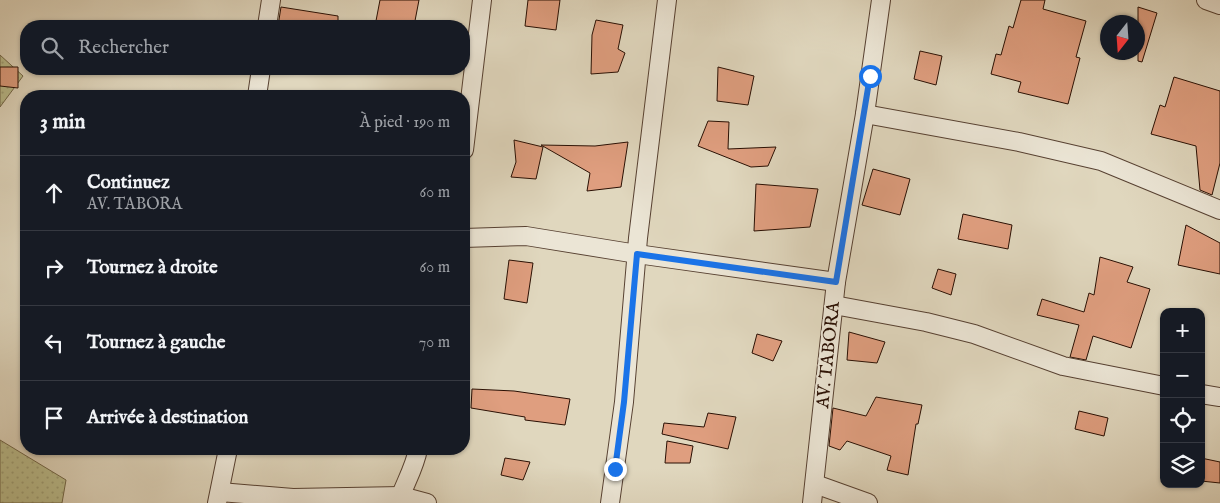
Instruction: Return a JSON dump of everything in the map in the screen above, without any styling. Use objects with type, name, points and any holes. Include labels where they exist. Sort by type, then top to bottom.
[{"type":"street","points":[[268,20],[271,0]]},
{"type":"street","points":[[470,100],[482,0]]},
{"type":"street","points":[[610,503],[624,402],[637,254],[667,0]]},
{"type":"street","name":"AV. TABORA","points":[[812,503],[836,282],[865,114],[881,0]]},
{"type":"street","points":[[1206,0],[1220,5]]},
{"type":"street","points":[[258,90],[260,75]]},
{"type":"street","points":[[865,114],[1019,142],[1101,161],[1220,210]]},
{"type":"street","points":[[470,238],[526,236],[637,254],[836,282]]},
{"type":"street","points":[[834,305],[926,322],[974,334],[1063,366],[1160,385]]},
{"type":"street","points":[[1205,395],[1220,397]]},
{"type":"street","points":[[227,455],[218,498],[400,499],[426,503]]},
{"type":"street","points":[[400,499],[416,455]]},
{"type":"street","points":[[814,484],[868,503]]},
{"type":"green space","points":[[0,55],[23,76],[0,107]]},
{"type":"green space","points":[[0,440],[20,452],[20,455],[25,455],[66,480],[62,503],[0,503]]},
{"type":"building","points":[[380,0],[419,0],[415,20],[376,20]]},
{"type":"building","points":[[528,0],[560,0],[556,30],[525,26]]},
{"type":"building","points":[[1021,0],[1045,0],[1043,9],[1086,21],[1076,57],[1080,58],[1068,104],[1018,92],[1021,82],[991,74],[996,54],[1001,55],[1009,26],[1013,28]]},
{"type":"building","points":[[281,7],[338,16],[338,20],[279,20]]},
{"type":"building","points":[[1138,7],[1157,13],[1145,52],[1145,15],[1138,15]]},
{"type":"building","points":[[596,20],[623,25],[618,49],[625,53],[618,72],[591,74],[592,35]]},
{"type":"building","points":[[920,51],[942,56],[936,85],[914,79]]},
{"type":"building","points":[[0,67],[18,67],[18,88],[0,86]]},
{"type":"building","points":[[718,67],[754,76],[748,105],[717,101]]},
{"type":"building","points":[[1174,77],[1220,91],[1220,163],[1212,195],[1200,190],[1196,146],[1151,134],[1160,105],[1165,107]]},
{"type":"building","points":[[708,121],[729,122],[728,149],[776,147],[768,166],[751,167],[698,146]]},
{"type":"building","points":[[514,140],[543,147],[536,179],[511,177],[516,162]]},
{"type":"building","points":[[628,142],[621,187],[587,191],[590,173],[541,145],[595,146]]},
{"type":"building","points":[[873,169],[910,179],[900,215],[862,205]]},
{"type":"building","points":[[756,184],[818,189],[810,227],[754,231]]},
{"type":"building","points":[[963,214],[1012,225],[1008,249],[958,239]]},
{"type":"building","points":[[1186,225],[1220,243],[1220,274],[1178,265]]},
{"type":"building","points":[[1100,257],[1133,267],[1127,282],[1150,289],[1131,348],[1093,336],[1086,360],[1070,357],[1079,325],[1037,315],[1042,299],[1084,312],[1089,293],[1094,295]]},
{"type":"building","points":[[509,260],[533,263],[527,303],[504,299]]},
{"type":"building","points":[[938,269],[956,274],[951,295],[932,288]]},
{"type":"building","points":[[849,332],[885,342],[877,363],[847,360]]},
{"type":"building","points":[[757,334],[782,341],[773,361],[752,353]]},
{"type":"building","points":[[472,389],[514,391],[570,399],[565,425],[525,420],[525,417],[471,408]]},
{"type":"building","points":[[876,397],[922,405],[918,424],[916,424],[908,475],[887,470],[891,456],[847,441],[840,450],[829,446],[833,408],[866,416]]},
{"type":"building","points":[[1079,411],[1108,418],[1104,436],[1075,429]]},
{"type":"building","points":[[708,413],[736,417],[728,449],[662,434],[664,423],[704,427]]},
{"type":"building","points":[[667,441],[693,446],[690,463],[665,463]]},
{"type":"building","points":[[505,458],[530,462],[523,480],[501,475]]},
{"type":"building","points":[[1205,459],[1220,462],[1220,483],[1205,481]]},
{"type":"route","points":[[615,469],[624,402],[637,254],[836,282],[870,76]]}]
